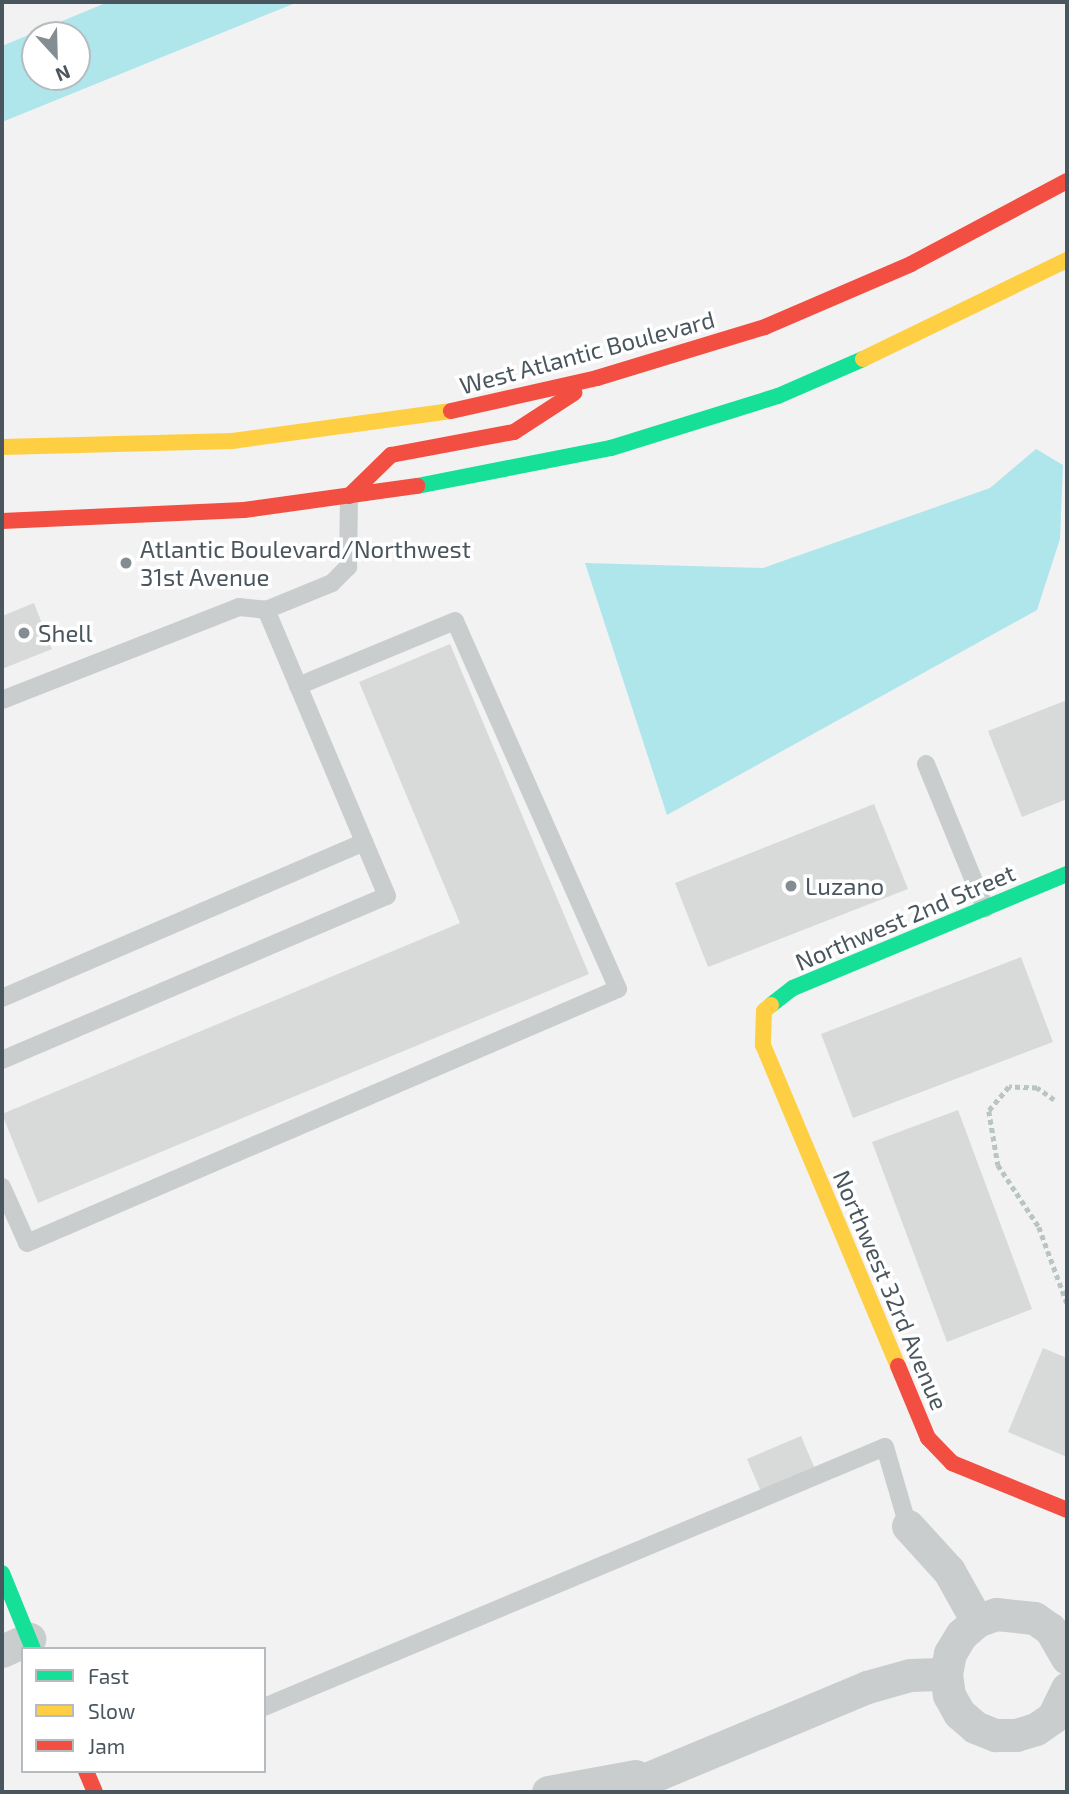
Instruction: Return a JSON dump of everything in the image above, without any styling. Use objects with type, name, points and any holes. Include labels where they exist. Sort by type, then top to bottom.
[{"type":"main road","name":"West Atlantic Boulevard","points":[[2,447],[232,441],[444,413],[597,378],[765,327],[911,264],[1067,181]]},
{"type":"main road","points":[[2,521],[244,510],[456,481],[611,448],[778,396],[943,324],[1067,260]]},
{"type":"main road","points":[[349,496],[391,454],[514,432],[597,378]]},
{"type":"main road","name":"Northwest 2nd Street","points":[[764,1011],[793,988],[1067,874]]},
{"type":"main road","name":"Northwest 32rd Avenue","points":[[764,1011],[764,1045],[929,1438],[952,1462],[1067,1510]]},
{"type":"main road","points":[[2,1573],[21,1646]]},
{"type":"street","points":[[908,1526],[949,1571],[977,1621]]},
{"type":"street","points":[[1065,1648],[1034,1618],[1016,1613],[977,1621],[950,1653],[946,1674],[949,1695],[960,1713],[975,1727],[995,1735],[1016,1735],[1036,1729],[1053,1717],[1067,1688]]},
{"type":"street","points":[[615,1792],[888,1679],[946,1674]]},
{"type":"street","points":[[548,1792],[659,1772]]},
{"type":"lane","points":[[2,700],[239,607],[266,610],[332,583],[348,567],[349,496]]},
{"type":"lane","points":[[2,1060],[387,895],[266,610]]},
{"type":"lane","points":[[2,1187],[27,1243],[618,989],[456,621],[298,686]]},
{"type":"lane","points":[[926,764],[985,908]]},
{"type":"lane","points":[[2,998],[365,842]]},
{"type":"lane","points":[[266,1706],[885,1447],[908,1526]]},
{"type":"lane","points":[[90,1781],[106,1773]]},
{"type":"path","points":[[1054,1100],[1037,1088],[1009,1087],[989,1111],[998,1165],[1039,1227],[1067,1303]]},
{"type":"water","points":[[108,2],[298,2],[91,86],[91,21],[62,21]]},
{"type":"water","points":[[21,38],[21,91],[78,91],[2,122],[2,46]]},
{"type":"water","points":[[1036,449],[1063,465],[1060,539],[1037,610],[667,815],[585,563],[763,568],[990,488]]},
{"type":"building","name":"Shell","points":[[34,603],[52,649],[2,669],[2,616]]},
{"type":"building","points":[[450,644],[589,974],[38,1203],[2,1114],[460,923],[359,682]]},
{"type":"building","points":[[1067,700],[1067,799],[1022,817],[988,731]]},
{"type":"building","name":"Luzano","points":[[874,804],[908,889],[708,967],[675,883]]},
{"type":"building","points":[[1021,957],[1053,1042],[853,1118],[821,1034]]},
{"type":"building","points":[[958,1110],[1032,1309],[947,1342],[872,1142]]},
{"type":"building","points":[[1043,1348],[1067,1358],[1067,1457],[1008,1432]]},
{"type":"building","points":[[801,1436],[815,1469],[761,1492],[747,1459]]},
{"type":"traffic: fast","points":[[417,486],[611,448],[778,396],[863,359]]},
{"type":"traffic: fast","points":[[771,1005],[793,988],[1067,874]]},
{"type":"traffic: fast","points":[[2,1573],[32,1647]]},
{"type":"traffic: slow","points":[[863,359],[1067,260]]},
{"type":"traffic: slow","points":[[2,447],[232,441],[451,411]]},
{"type":"traffic: slow","points":[[771,1005],[764,1011],[763,1045],[898,1366]]},
{"type":"traffic: jam","points":[[451,411],[597,378],[765,327],[911,264],[1067,181]]},
{"type":"traffic: jam","points":[[349,496],[391,455],[514,432],[574,393]]},
{"type":"traffic: jam","points":[[2,521],[244,510],[417,486]]},
{"type":"traffic: jam","points":[[898,1366],[928,1438],[952,1463],[1067,1510]]},
{"type":"traffic: jam","points":[[87,1773],[95,1792]]},
{"type":"place","name":"Atlantic Boulevard/Northwest 31st Avenue","points":[[126,563]]},
{"type":"place","name":"Shell","points":[[24,633]]},
{"type":"place","name":"Luzano","points":[[791,886]]}]
